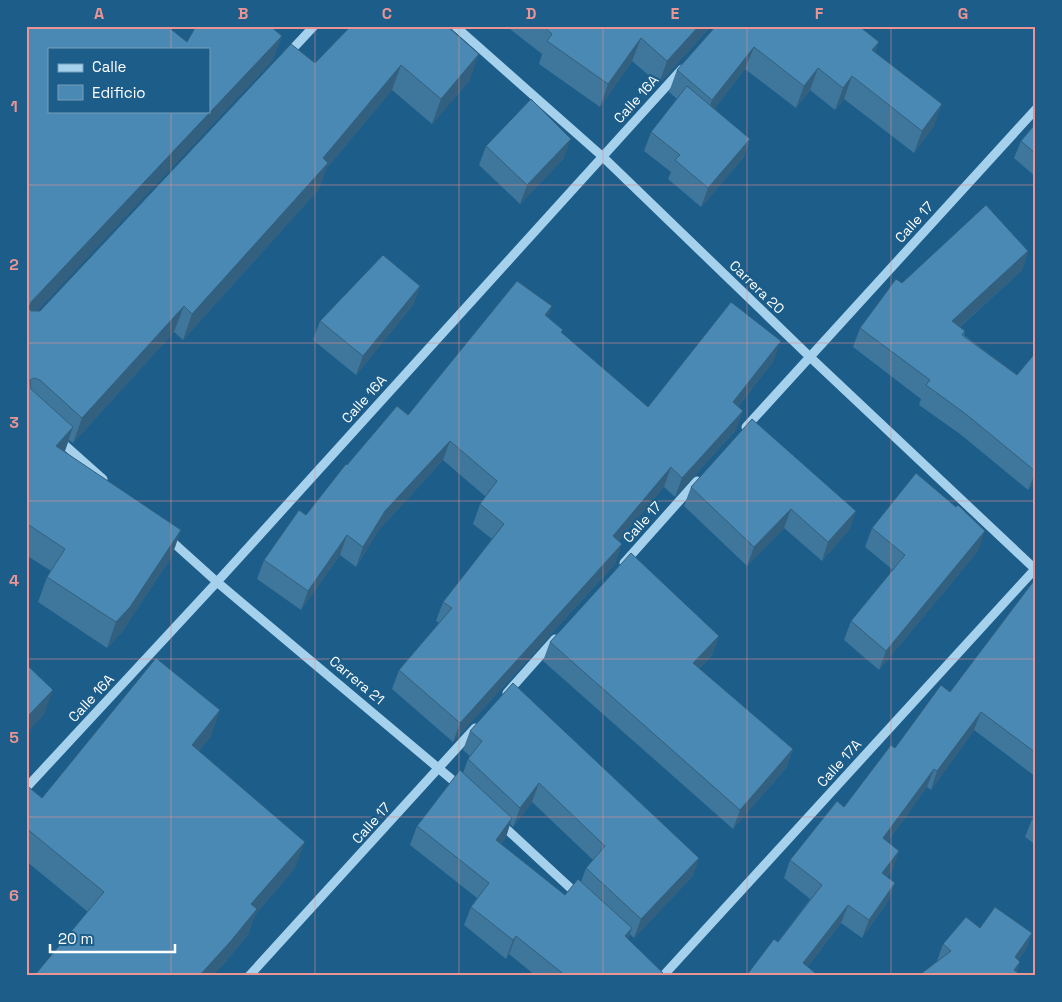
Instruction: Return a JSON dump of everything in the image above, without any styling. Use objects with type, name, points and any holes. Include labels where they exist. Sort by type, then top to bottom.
[{"type":"street","points":[[279,63],[314,26]]},
{"type":"street","name":"Carrera 20","points":[[455,26],[603,157],[810,357],[1035,569]]},
{"type":"street","name":"Calle 16A","points":[[26,788],[217,582],[688,63]]},
{"type":"street","name":"Calle 17","points":[[737,438],[1036,110]]},
{"type":"street","points":[[48,430],[107,483]]},
{"type":"street","name":"Calle 17","points":[[618,570],[704,474]]},
{"type":"street","name":"Carrera 21","points":[[158,529],[217,582],[440,768],[468,794]]},
{"type":"street","name":"Calle 17A","points":[[664,975],[1035,569]]},
{"type":"street","points":[[499,702],[565,628]]},
{"type":"street","name":"Calle 17","points":[[249,976],[479,724]]},
{"type":"street","points":[[490,814],[584,901]]},
{"type":"street","points":[[657,968],[664,975]]},
{"type":"building","points":[[26,26],[167,26],[187,42],[196,26],[270,26],[282,36],[31,302],[29,308],[31,311],[40,311],[291,44],[315,63],[351,26],[447,26],[479,54],[441,99],[401,65],[323,158],[328,163],[192,314],[184,306],[82,418],[40,380],[34,378],[30,380],[31,389],[73,427],[56,446],[181,530],[130,607],[116,622],[47,577],[65,549],[26,523]]},
{"type":"building","points":[[543,26],[699,26],[667,61],[641,38],[608,84],[547,41],[552,34]]},
{"type":"building","points":[[716,26],[859,26],[879,42],[872,50],[942,104],[922,131],[852,76],[843,88],[818,68],[804,86],[754,47],[712,100],[677,70]]},
{"type":"building","points":[[687,86],[750,139],[708,188],[675,160],[680,155],[651,132]]},
{"type":"building","points":[[531,99],[571,139],[527,185],[486,146]]},
{"type":"building","points":[[1036,123],[1036,154],[1021,141]]},
{"type":"building","points":[[986,205],[1028,251],[952,321],[965,331],[962,335],[1017,375],[1036,352],[1035,471],[967,415],[926,385],[930,380],[860,328],[896,279],[902,283]]},
{"type":"building","points":[[383,255],[420,286],[363,356],[320,321]]},
{"type":"building","points":[[517,281],[552,306],[545,315],[563,330],[561,332],[648,407],[731,302],[781,341],[733,402],[743,411],[682,478],[671,467],[613,536],[622,544],[460,723],[399,670],[452,608],[443,602],[504,524],[480,504],[497,481],[450,441],[385,511],[363,547],[347,535],[308,591],[264,560],[299,510],[306,515],[346,464],[397,406],[408,415]]},
{"type":"building","points":[[752,419],[856,511],[828,542],[791,509],[754,547],[691,487]]},
{"type":"building","points":[[916,473],[956,507],[958,505],[985,531],[886,651],[851,621],[905,555],[872,528]]},
{"type":"building","points":[[631,553],[719,636],[693,663],[793,749],[740,810],[550,642]]},
{"type":"building","points":[[1036,578],[1036,753],[981,712],[937,771],[934,769],[883,838],[899,851],[882,873],[895,883],[869,920],[848,905],[803,963],[819,976],[746,976],[774,939],[778,942],[822,885],[790,860],[837,801],[844,807],[891,745],[895,748],[941,685],[950,692]]},
{"type":"building","points":[[156,658],[220,710],[192,745],[305,842],[251,904],[257,909],[199,976],[34,976],[104,892],[26,828],[26,785],[42,798]]},
{"type":"building","points":[[26,664],[53,690],[26,718]]},
{"type":"building","points":[[513,683],[699,858],[641,919],[586,868],[605,846],[539,783],[520,808],[468,759],[482,741],[470,731]]},
{"type":"building","points":[[460,770],[512,818],[496,840],[565,895],[578,879],[632,928],[625,936],[666,976],[566,976],[516,936],[513,940],[471,907],[489,883],[417,826]]},
{"type":"building","points":[[1036,813],[1036,822],[1032,819]]},
{"type":"building","points":[[995,907],[1032,933],[1015,957],[1020,962],[1014,970],[1022,976],[918,976],[951,951],[943,944],[966,917],[980,928]]}]
